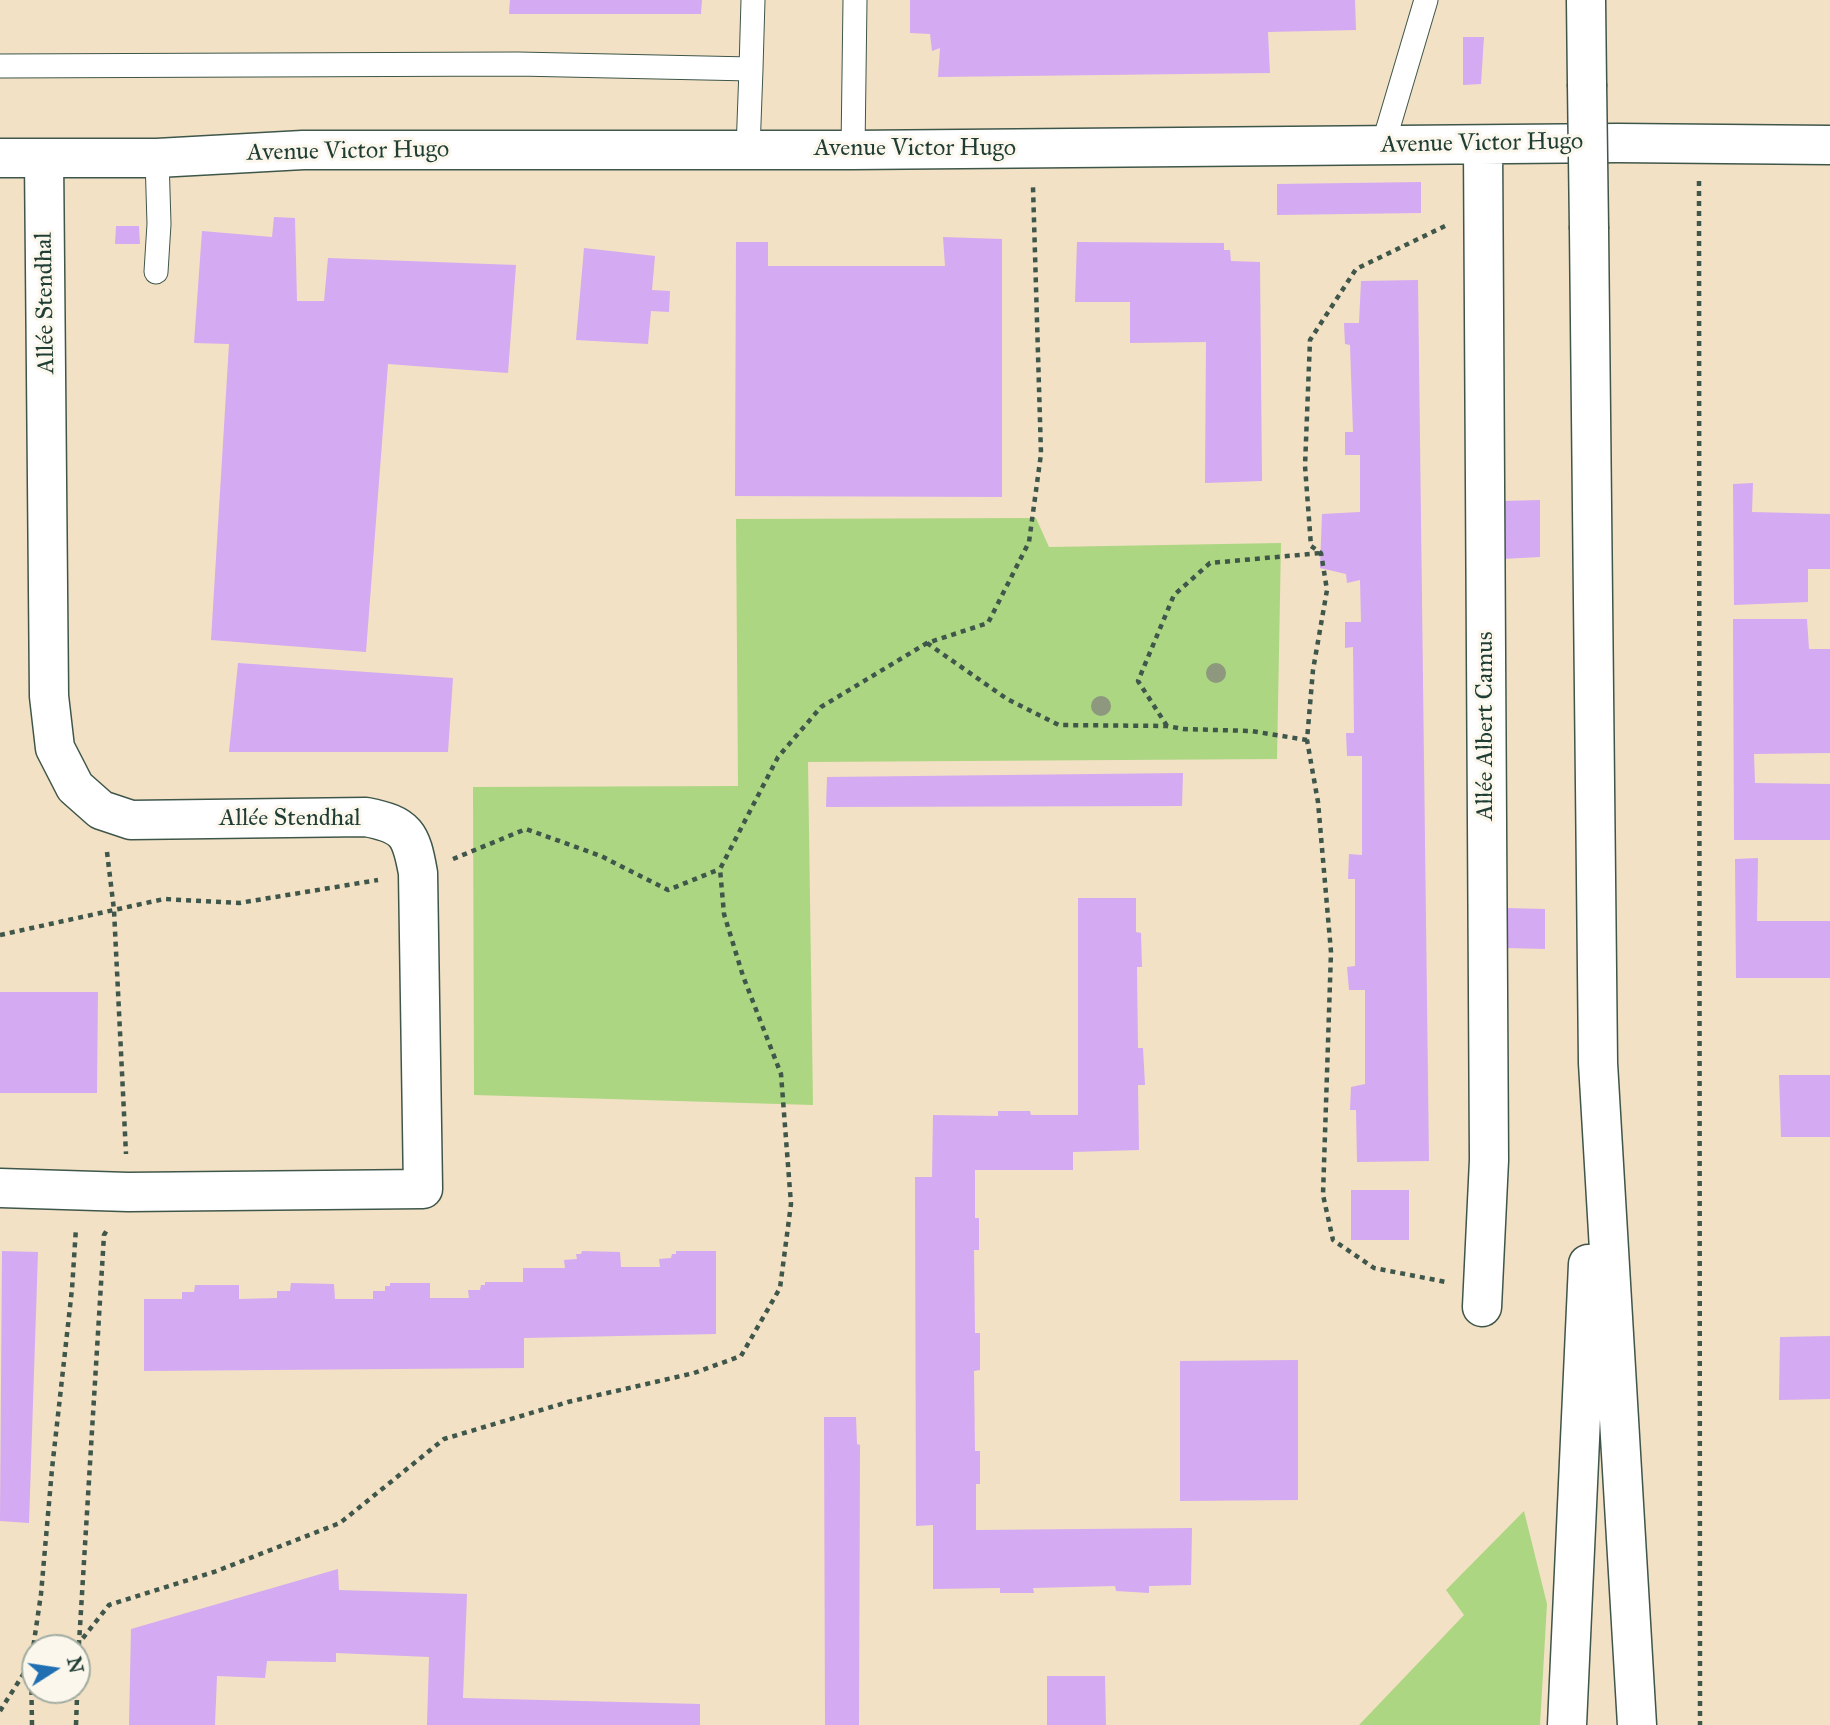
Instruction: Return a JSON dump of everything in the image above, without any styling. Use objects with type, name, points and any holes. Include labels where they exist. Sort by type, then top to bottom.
[{"type":"street","points":[[1586,0],[1598,1063],[1637,1725]]},
{"type":"street","name":"Allée Albert Camus","points":[[1483,145],[1489,1160],[1483,1298]]},
{"type":"street","name":"Avenue Victor Hugo","points":[[0,158],[157,158],[303,150],[1830,145]]},
{"type":"street","name":"Allée Stendhal","points":[[0,1188],[128,1192],[423,1189],[418,873],[412,845],[404,832],[387,821],[366,817],[131,820],[101,810],[75,787],[54,748],[50,696],[44,158]]},
{"type":"street","points":[[1567,1725],[1598,1063]]},
{"type":"lane","points":[[748,150],[753,0]]},
{"type":"lane","points":[[853,150],[855,0]]},
{"type":"lane","points":[[1383,145],[1426,0]]},
{"type":"lane","points":[[0,66],[518,64],[751,69]]},
{"type":"lane","points":[[156,272],[159,224],[157,158]]},
{"type":"path","points":[[1699,145],[1700,1725]]},
{"type":"path","points":[[86,1634],[109,1605],[214,1572],[340,1522],[444,1439],[568,1402],[694,1373],[741,1356],[780,1288],[791,1204],[781,1074],[743,976],[724,914],[720,869],[778,757],[821,707],[927,643],[988,623],[1029,542],[1041,454],[1032,148]]},
{"type":"path","points":[[1483,1298],[1374,1268],[1333,1240],[1323,1195],[1331,952],[1318,802],[1307,740],[1313,670],[1327,590],[1321,553],[1311,547],[1305,466],[1310,341],[1356,269],[1484,207]]},
{"type":"path","points":[[1167,726],[1138,681],[1174,596],[1210,563],[1321,553]]},
{"type":"path","points":[[927,643],[1007,699],[1059,725],[1167,726],[1251,731],[1307,740]]},
{"type":"path","points":[[80,1634],[104,1235],[128,1192],[114,910],[101,810]]},
{"type":"path","points":[[0,935],[164,899],[239,903],[418,873],[526,829],[601,856],[668,890],[720,869]]},
{"type":"path","points":[[36,1634],[72,1289],[76,1220]]},
{"type":"path","points":[[0,1711],[21,1679]]},
{"type":"path","points":[[32,1704],[32,1725]]},
{"type":"path","points":[[76,1725],[77,1704]]},
{"type":"green space","points":[[1036,518],[1049,547],[1281,543],[1277,759],[808,762],[813,1105],[474,1095],[473,787],[738,786],[736,519]]},
{"type":"green space","points":[[1524,1511],[1547,1604],[1540,1725],[1359,1725],[1464,1615],[1446,1590]]},
{"type":"building","points":[[510,0],[702,0],[701,14],[509,14]]},
{"type":"building","points":[[910,0],[1355,0],[1356,30],[1268,32],[1270,73],[938,77],[940,48],[932,51],[930,34],[910,33]]},
{"type":"building","points":[[1463,37],[1484,37],[1481,84],[1463,85]]},
{"type":"building","points":[[1421,182],[1421,213],[1277,215],[1277,184]]},
{"type":"building","points":[[274,217],[295,218],[297,301],[324,301],[328,258],[516,265],[508,373],[388,364],[366,652],[211,640],[229,344],[194,343],[202,231],[272,237]]},
{"type":"building","points":[[116,226],[139,226],[140,244],[115,244]]},
{"type":"building","points":[[943,237],[1002,239],[1002,497],[735,496],[736,242],[768,242],[768,266],[945,266]]},
{"type":"building","points":[[1077,242],[1224,243],[1224,250],[1230,250],[1231,261],[1260,262],[1262,481],[1205,483],[1206,342],[1130,343],[1130,302],[1075,302]]},
{"type":"building","points":[[584,248],[655,256],[652,290],[670,291],[669,312],[651,311],[648,344],[576,340]]},
{"type":"building","points":[[1418,280],[1429,1161],[1357,1162],[1356,1110],[1350,1110],[1351,1087],[1365,1084],[1365,990],[1349,990],[1347,967],[1355,966],[1355,879],[1348,879],[1349,854],[1362,855],[1362,756],[1347,756],[1346,733],[1354,733],[1353,647],[1345,648],[1345,622],[1361,622],[1360,580],[1347,583],[1346,574],[1320,568],[1322,514],[1360,512],[1360,455],[1345,455],[1345,432],[1353,432],[1350,345],[1345,344],[1344,323],[1359,323],[1361,281]]},
{"type":"building","points":[[1753,483],[1752,512],[1830,514],[1830,569],[1808,569],[1808,602],[1734,605],[1733,484]]},
{"type":"building","points":[[1540,500],[1540,557],[1502,559],[1502,501]]},
{"type":"building","points":[[1733,619],[1807,619],[1809,649],[1830,649],[1830,753],[1754,754],[1755,783],[1830,784],[1830,840],[1734,840]]},
{"type":"building","points":[[238,663],[453,678],[448,752],[229,752]]},
{"type":"building","points":[[1183,773],[1182,806],[826,807],[827,777]]},
{"type":"building","points":[[1758,858],[1757,921],[1830,921],[1830,978],[1736,978],[1735,859]]},
{"type":"building","points":[[1078,898],[1136,898],[1136,932],[1141,933],[1142,967],[1137,967],[1138,1048],[1143,1048],[1145,1085],[1138,1085],[1139,1150],[1073,1152],[1073,1170],[975,1170],[975,1218],[979,1218],[979,1250],[974,1250],[975,1333],[980,1333],[980,1370],[974,1371],[975,1451],[980,1451],[980,1484],[976,1484],[976,1530],[1192,1528],[1191,1585],[1149,1586],[1149,1593],[1116,1591],[1115,1586],[1033,1588],[1034,1593],[1000,1593],[1000,1588],[933,1589],[933,1525],[916,1526],[915,1177],[932,1177],[933,1115],[998,1116],[998,1111],[1030,1111],[1031,1115],[1078,1115]]},
{"type":"building","points":[[1506,908],[1545,909],[1545,949],[1506,948]]},
{"type":"building","points":[[0,992],[98,992],[97,1093],[0,1093]]},
{"type":"building","points":[[1779,1075],[1830,1075],[1830,1137],[1781,1137]]},
{"type":"building","points":[[1351,1190],[1409,1190],[1409,1240],[1351,1240]]},
{"type":"building","points":[[2,1251],[38,1252],[29,1523],[0,1521]]},
{"type":"building","points":[[582,1251],[620,1252],[621,1267],[660,1267],[659,1259],[671,1258],[676,1251],[716,1251],[716,1334],[524,1338],[524,1368],[144,1371],[144,1299],[182,1299],[182,1292],[194,1292],[195,1285],[239,1285],[239,1299],[277,1298],[277,1291],[290,1291],[291,1283],[334,1284],[335,1299],[373,1299],[373,1291],[385,1291],[385,1286],[390,1286],[390,1283],[430,1283],[430,1298],[469,1298],[468,1290],[480,1290],[485,1282],[523,1282],[523,1268],[565,1268],[564,1260],[577,1259],[576,1254],[581,1254]]},
{"type":"building","points":[[1830,1336],[1830,1399],[1779,1400],[1780,1337]]},
{"type":"building","points":[[1298,1360],[1298,1500],[1180,1501],[1180,1361]]},
{"type":"building","points":[[824,1417],[856,1417],[857,1444],[860,1445],[859,1725],[825,1725]]},
{"type":"building","points":[[338,1569],[339,1590],[467,1594],[463,1698],[700,1704],[700,1725],[427,1725],[429,1657],[336,1653],[336,1662],[267,1661],[265,1678],[217,1676],[215,1725],[129,1725],[131,1629]]},
{"type":"building","points":[[1047,1676],[1105,1676],[1106,1725],[1047,1725]]}]
